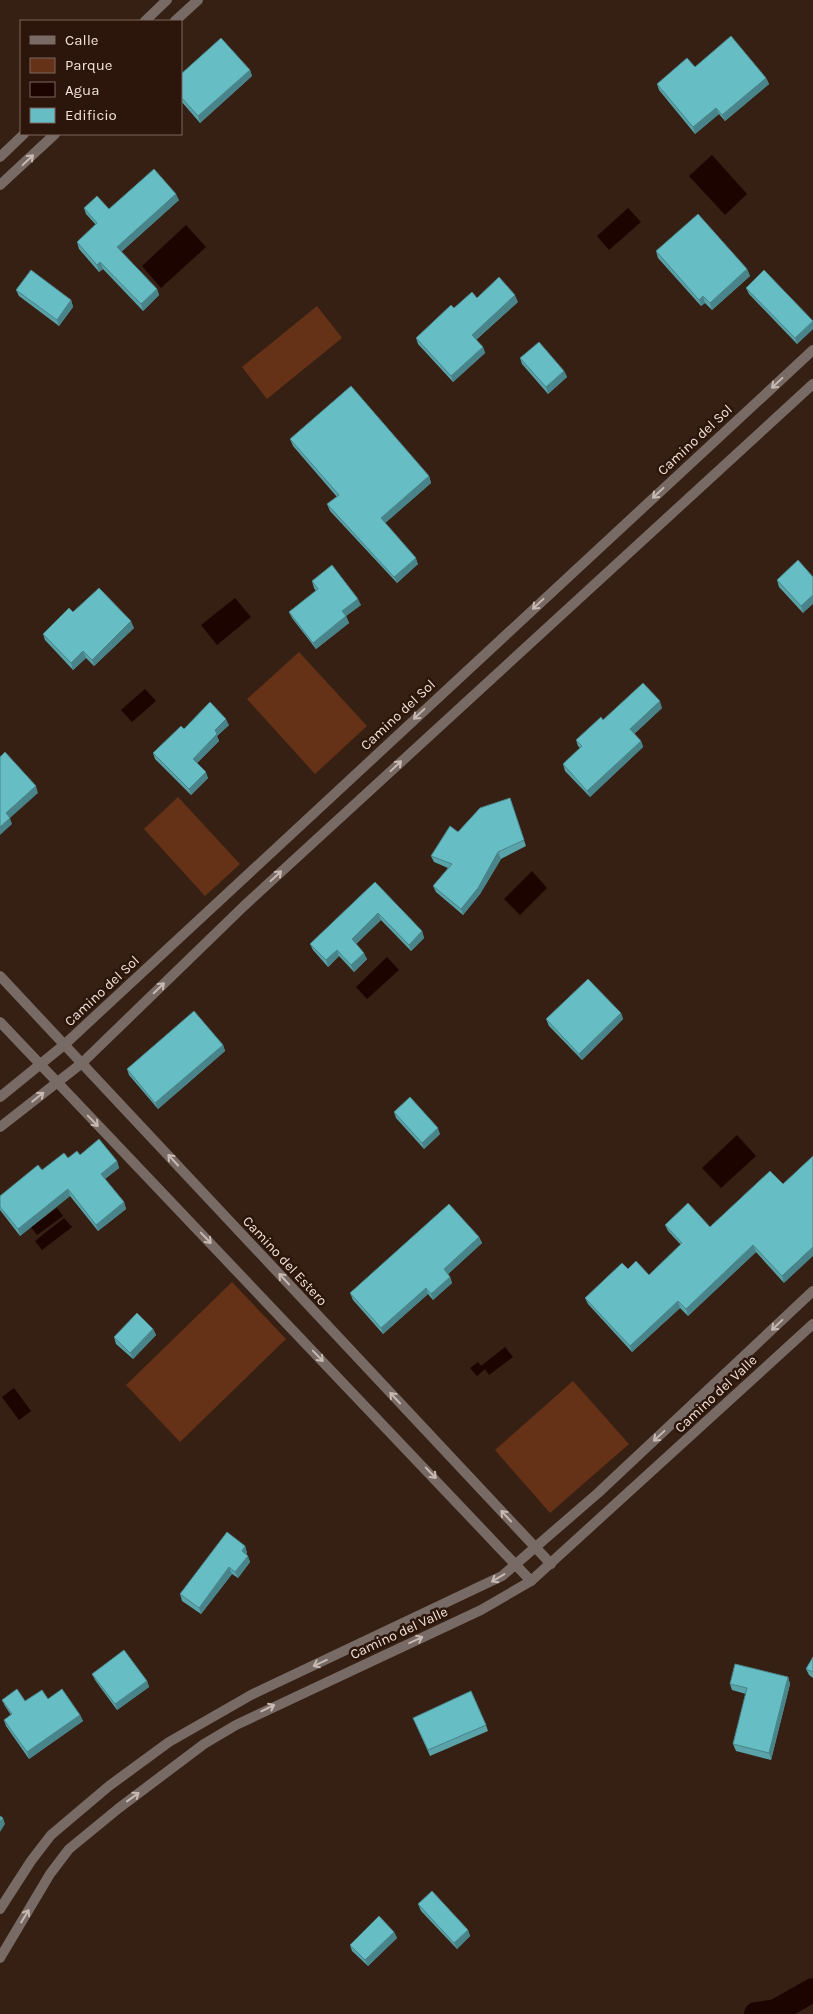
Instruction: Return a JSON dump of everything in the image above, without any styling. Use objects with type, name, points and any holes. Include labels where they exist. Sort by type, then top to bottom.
[{"type":"street","points":[[146,20],[168,0]]},
{"type":"street","points":[[176,20],[198,0]]},
{"type":"street","points":[[0,157],[23,135]]},
{"type":"street","points":[[0,185],[54,135]]},
{"type":"street","name":"Camino del Sol","points":[[0,1097],[64,1044],[813,350]]},
{"type":"street","points":[[0,1127],[82,1063],[244,906],[813,384]]},
{"type":"street","name":"Camino del Estero","points":[[0,976],[551,1564]]},
{"type":"street","points":[[0,1022],[517,1563],[531,1581]]},
{"type":"street","name":"Camino del Valle","points":[[0,1910],[31,1861],[51,1835],[109,1786],[169,1742],[251,1695],[472,1592],[502,1576],[598,1493],[813,1291]]},
{"type":"street","name":"Camino del Valle","points":[[0,1958],[50,1874],[70,1849],[119,1808],[204,1744],[271,1707],[481,1610],[531,1581],[813,1324]]},
{"type":"green space","points":[[317,306],[342,338],[267,399],[242,367]]},
{"type":"green space","points":[[299,652],[367,726],[315,774],[247,699]]},
{"type":"green space","points":[[178,797],[240,864],[205,896],[144,829]]},
{"type":"green space","points":[[232,1282],[286,1339],[180,1442],[126,1385]]},
{"type":"green space","points":[[573,1381],[629,1444],[550,1513],[495,1450]]},
{"type":"water","points":[[712,155],[747,194],[725,215],[689,176]]},
{"type":"water","points":[[628,208],[641,222],[609,250],[597,236]]},
{"type":"water","points":[[186,225],[206,247],[161,288],[142,266]]},
{"type":"water","points":[[235,598],[251,617],[217,645],[201,625]]},
{"type":"water","points":[[145,689],[156,701],[132,722],[121,710]]},
{"type":"water","points":[[532,871],[547,888],[520,915],[504,899]]},
{"type":"water","points":[[387,957],[399,970],[367,999],[356,987]]},
{"type":"water","points":[[737,1135],[756,1156],[721,1188],[702,1168]]},
{"type":"water","points":[[57,1208],[63,1216],[37,1235],[31,1227]]},
{"type":"water","points":[[64,1218],[72,1227],[42,1250],[35,1241]]},
{"type":"water","points":[[505,1347],[513,1357],[489,1375],[485,1369],[477,1376],[470,1368],[478,1362],[481,1366]]},
{"type":"water","points":[[14,1388],[31,1411],[19,1420],[2,1397]]},
{"type":"building","points":[[731,36],[766,78],[722,115],[716,108],[693,127],[657,84],[687,58],[695,67]]},
{"type":"building","points":[[221,38],[250,70],[198,116],[182,98],[182,73]]},
{"type":"building","points":[[154,169],[176,194],[117,247],[157,289],[141,304],[100,262],[97,265],[77,242],[97,223],[84,208],[97,196],[109,209]]},
{"type":"building","points":[[698,214],[747,269],[710,303],[703,296],[699,300],[656,251]]},
{"type":"building","points":[[31,270],[71,300],[57,320],[16,290]]},
{"type":"building","points":[[764,270],[813,321],[795,338],[746,288]]},
{"type":"building","points":[[499,277],[515,295],[472,335],[483,347],[451,376],[416,338],[451,305],[454,308],[472,292],[477,298]]},
{"type":"building","points":[[539,342],[564,371],[546,387],[520,358]]},
{"type":"building","points":[[351,386],[429,476],[381,518],[416,558],[394,577],[327,504],[339,495],[290,439]]},
{"type":"building","points":[[798,560],[813,577],[813,595],[801,606],[777,580]]},
{"type":"building","points":[[332,565],[358,599],[342,611],[346,616],[313,643],[289,612],[318,589],[312,581]]},
{"type":"building","points":[[99,588],[131,621],[92,660],[83,651],[71,663],[43,634],[69,608],[73,612]]},
{"type":"building","points":[[643,683],[660,701],[630,729],[641,741],[587,791],[563,764],[582,746],[576,740],[601,717],[603,720]]},
{"type":"building","points":[[210,702],[226,719],[215,730],[217,734],[193,759],[206,772],[189,789],[153,753],[181,726],[184,729]]},
{"type":"building","points":[[5,752],[36,786],[6,813],[10,818],[0,827],[0,757]]},
{"type":"building","points":[[510,798],[524,840],[498,852],[478,888],[461,909],[433,886],[452,864],[431,856],[450,826],[458,832],[480,808]]},
{"type":"building","points":[[375,882],[422,931],[409,945],[378,913],[352,939],[364,953],[351,965],[337,950],[326,960],[310,944]]},
{"type":"building","points":[[588,979],[621,1013],[579,1054],[546,1019]]},
{"type":"building","points":[[194,1011],[223,1045],[155,1103],[127,1069]]},
{"type":"building","points":[[410,1097],[438,1128],[422,1143],[394,1112]]},
{"type":"building","points":[[99,1139],[117,1161],[101,1174],[124,1202],[96,1225],[68,1189],[18,1229],[0,1207],[0,1196],[38,1165],[42,1170],[64,1153],[68,1158],[77,1151],[80,1155]]},
{"type":"building","points":[[813,1156],[813,1247],[782,1276],[753,1245],[686,1309],[678,1301],[630,1346],[585,1298],[622,1263],[628,1269],[636,1261],[649,1275],[682,1243],[665,1225],[688,1203],[710,1227],[770,1171],[783,1184]]},
{"type":"building","points":[[449,1204],[479,1237],[444,1269],[450,1277],[431,1294],[426,1288],[381,1328],[350,1293]]},
{"type":"building","points":[[137,1313],[153,1329],[130,1353],[114,1337]]},
{"type":"building","points":[[227,1532],[245,1546],[242,1551],[248,1556],[235,1572],[229,1567],[199,1608],[180,1594]]},
{"type":"building","points":[[124,1650],[147,1681],[115,1704],[92,1674]]},
{"type":"building","points":[[813,1657],[813,1672],[806,1669]]},
{"type":"building","points":[[735,1664],[788,1677],[769,1753],[733,1744],[747,1688],[730,1684]]},
{"type":"building","points":[[17,1689],[25,1701],[42,1690],[48,1699],[62,1689],[80,1715],[27,1752],[4,1720],[12,1714],[2,1700]]},
{"type":"building","points":[[471,1691],[486,1725],[428,1750],[413,1718]]},
{"type":"building","points":[[432,1891],[468,1930],[454,1943],[418,1904]]},
{"type":"building","points":[[379,1916],[394,1932],[365,1960],[350,1945]]},
{"type":"waterway","points":[[756,2014],[776,2011],[813,1990]]}]
